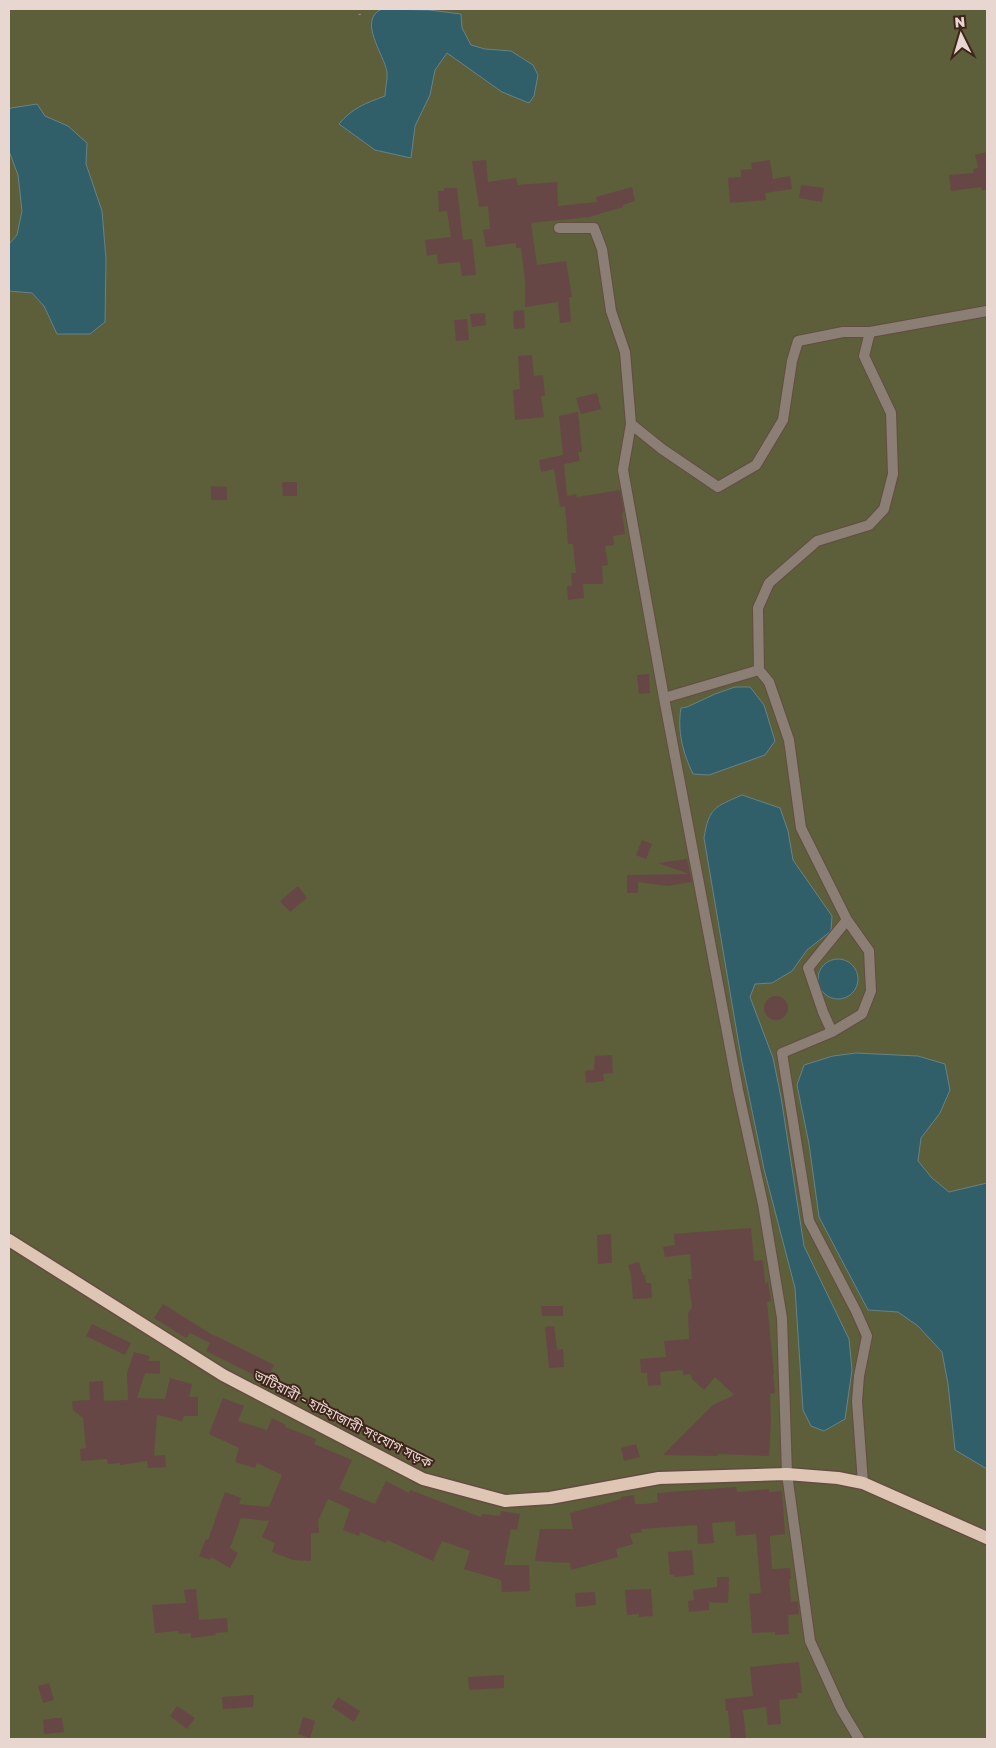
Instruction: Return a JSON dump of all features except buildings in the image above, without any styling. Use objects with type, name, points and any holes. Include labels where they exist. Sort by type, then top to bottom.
[{"type":"main road","name":"ভাটিয়ারী - হাটহাজারী সংযোগ সড়ক","points":[[9,1240],[223,1375],[423,1479],[505,1501],[550,1498],[659,1478],[787,1474],[838,1478],[863,1483],[987,1538]]},
{"type":"street","points":[[559,228],[594,228],[602,249],[611,311],[625,352],[631,424],[623,470],[738,1090],[763,1204],[782,1318],[787,1474],[810,1640],[841,1709],[859,1739]]},
{"type":"street","points":[[631,424],[662,449],[718,487],[756,466],[783,420],[792,361],[798,340],[843,332],[870,332],[987,311]]},
{"type":"street","points":[[863,1483],[857,1401],[859,1376],[867,1336],[809,1221],[782,1053],[832,1032],[862,1014],[871,991],[869,951],[847,920],[801,828],[789,740],[769,682],[759,670],[758,608],[769,583],[817,541],[869,525],[884,509],[893,474],[891,412],[864,356],[870,332]]},
{"type":"street","points":[[664,698],[759,670]]},
{"type":"street","points":[[832,1032],[822,1012],[808,968],[847,920]]},
{"type":"path","points":[[359,9],[360,17]]},
{"type":"green space","points":[[9,9],[987,9],[987,1739],[9,1739]]},
{"type":"water","points":[[382,9],[429,10],[461,14],[462,28],[471,45],[485,49],[511,51],[533,65],[538,75],[534,96],[529,103],[502,92],[447,53],[435,70],[430,95],[415,126],[411,158],[375,150],[339,124],[354,110],[385,96],[387,72],[372,29],[372,21],[375,14]]},
{"type":"water","points":[[37,104],[45,116],[68,126],[87,143],[86,164],[102,211],[106,259],[105,322],[90,334],[57,334],[44,306],[32,293],[9,291],[9,244],[17,235],[22,211],[18,175],[9,151],[9,110],[11,108]]},
{"type":"water","points":[[735,687],[750,687],[764,705],[775,741],[765,755],[709,775],[693,774],[682,742],[681,708]]},
{"type":"water","points":[[742,795],[780,808],[788,831],[793,860],[832,916],[831,931],[807,950],[792,971],[772,983],[755,984],[750,997],[773,1058],[781,1097],[804,1246],[849,1339],[852,1370],[845,1419],[824,1431],[811,1426],[803,1410],[795,1288],[764,1169],[741,1057],[704,838],[708,820],[715,809],[725,802]]},
{"type":"water","points":[[842,959],[849,962],[855,968],[858,979],[857,987],[849,996],[842,999],[834,999],[827,996],[819,987],[818,975],[821,968],[830,960]]},
{"type":"water","points":[[856,1053],[918,1056],[945,1064],[950,1090],[940,1113],[921,1138],[918,1161],[932,1178],[949,1192],[987,1183],[987,1469],[955,1450],[948,1384],[942,1352],[918,1326],[898,1312],[868,1310],[819,1217],[809,1144],[797,1085],[804,1065],[833,1056]]}]
